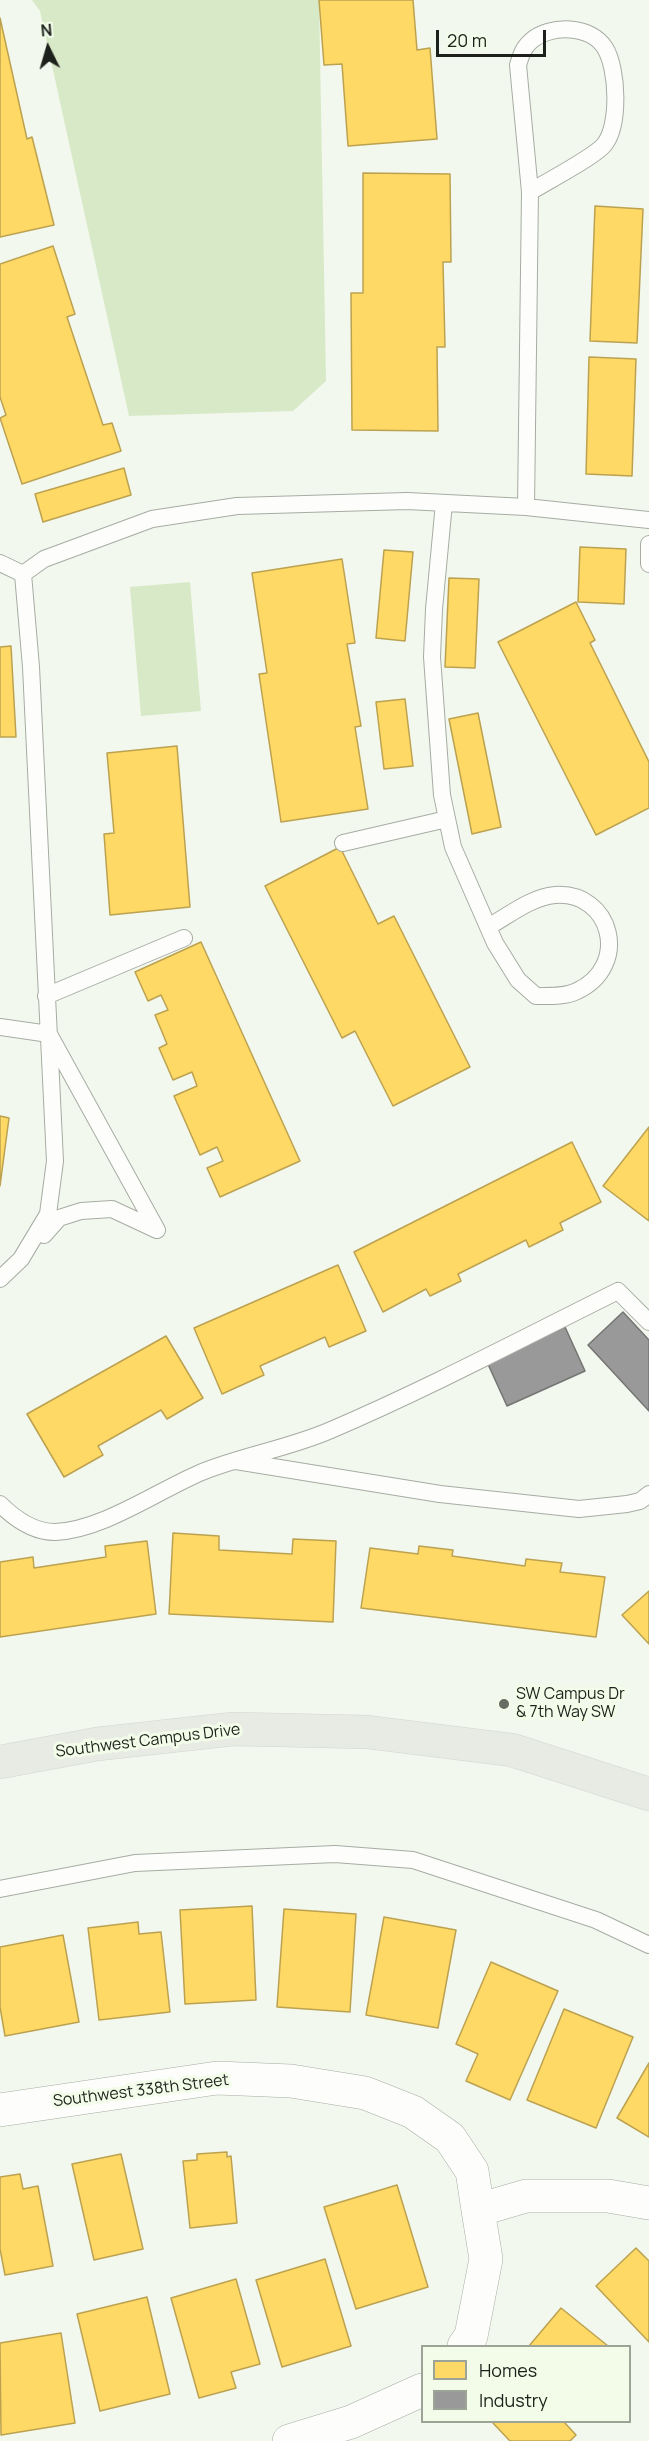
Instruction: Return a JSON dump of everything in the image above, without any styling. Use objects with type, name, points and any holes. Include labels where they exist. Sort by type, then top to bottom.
[{"type":"main road","name":"Southwest Campus Drive","points":[[0,1762],[98,1744],[233,1729],[367,1732],[512,1750],[649,1794]]},
{"type":"street","name":"Southwest 338th Street","points":[[0,2110],[217,2078],[291,2081],[365,2093],[413,2112],[450,2138],[472,2171],[486,2259],[471,2336],[465,2345]]},
{"type":"street","points":[[478,2210],[526,2196],[608,2196],[649,2203]]},
{"type":"street","points":[[289,2441],[351,2422],[421,2391]]},
{"type":"lane","points":[[526,507],[530,192],[519,65],[523,50],[533,39],[547,33],[566,30],[589,32],[605,47],[614,81],[615,113],[612,134],[603,147],[530,192]]},
{"type":"lane","points":[[22,574],[44,559],[152,519],[237,506],[407,501],[526,507],[649,520]]},
{"type":"lane","points":[[444,503],[432,657],[442,795],[453,848],[495,943],[518,980],[536,996],[557,996],[575,992],[595,980],[605,965],[610,948],[607,926],[595,910],[576,898],[555,895],[536,900],[488,927]]},
{"type":"lane","points":[[649,544],[649,564]]},
{"type":"lane","points":[[0,563],[22,574]]},
{"type":"lane","points":[[21,1259],[48,1214],[55,1161],[31,667],[22,574]]},
{"type":"lane","points":[[343,843],[447,819]]},
{"type":"lane","points":[[46,996],[184,938]]},
{"type":"lane","points":[[0,1027],[49,1034]]},
{"type":"lane","points":[[0,1279],[59,1218],[81,1211],[112,1209],[157,1230],[49,1034]]},
{"type":"lane","points":[[0,1504],[12,1516],[34,1529],[54,1532],[78,1528],[99,1521],[201,1472],[329,1431],[618,1291],[649,1322]]},
{"type":"lane","points":[[232,1461],[440,1494],[579,1509],[627,1504],[640,1501],[649,1494]]},
{"type":"lane","points":[[0,1889],[135,1863],[335,1854],[391,1858],[413,1860],[596,1920],[649,1945]]},
{"type":"green space","points":[[32,0],[319,0],[326,381],[293,411],[129,416],[40,11]]},
{"type":"green space","points":[[190,582],[201,711],[141,716],[130,587]]},
{"type":"building: Homes","points":[[319,0],[413,0],[417,50],[430,48],[437,139],[348,146],[342,64],[324,65]]},
{"type":"building: Homes","points":[[0,18],[27,139],[32,137],[54,225],[0,237]]},
{"type":"building: Homes","points":[[363,173],[450,174],[451,262],[443,262],[445,347],[437,347],[438,431],[352,430],[351,293],[363,293]]},
{"type":"building: Homes","points":[[595,206],[643,209],[637,343],[590,341]]},
{"type":"building: Homes","points":[[53,246],[75,314],[67,317],[103,425],[112,423],[121,451],[22,484],[0,418],[6,415],[0,397],[0,264]]},
{"type":"building: Homes","points":[[589,357],[636,359],[632,476],[586,474]]},
{"type":"building: Homes","points":[[124,468],[131,495],[43,522],[35,494]]},
{"type":"building: Homes","points":[[580,547],[626,549],[624,604],[578,602]]},
{"type":"building: Homes","points":[[384,550],[413,552],[405,641],[376,638]]},
{"type":"building: Homes","points":[[342,559],[355,643],[347,644],[361,726],[355,727],[368,809],[281,822],[259,674],[267,673],[252,573]]},
{"type":"building: Homes","points":[[449,578],[479,579],[475,668],[445,667]]},
{"type":"building: Homes","points":[[576,602],[595,640],[590,643],[649,762],[649,808],[596,835],[498,642]]},
{"type":"building: Homes","points":[[11,646],[16,737],[0,737],[0,647]]},
{"type":"building: Homes","points":[[405,699],[413,766],[384,769],[376,702]]},
{"type":"building: Homes","points":[[478,713],[501,827],[472,834],[449,719]]},
{"type":"building: Homes","points":[[177,746],[190,907],[110,915],[104,834],[114,833],[107,753]]},
{"type":"building: Homes","points":[[340,847],[378,924],[394,916],[470,1067],[393,1106],[355,1031],[342,1038],[265,886]]},
{"type":"building: Homes","points":[[201,942],[300,1161],[220,1197],[207,1168],[223,1161],[217,1147],[200,1155],[174,1096],[197,1086],[192,1072],[173,1080],[159,1048],[167,1044],[155,1015],[168,1010],[161,995],[148,1001],[135,972]]},
{"type":"building: Homes","points":[[0,1116],[9,1118],[0,1186]]},
{"type":"building: Homes","points":[[649,1127],[649,1221],[603,1186]]},
{"type":"building: Homes","points":[[572,1142],[601,1202],[560,1223],[563,1230],[529,1247],[526,1240],[458,1274],[461,1281],[430,1296],[426,1289],[383,1312],[354,1252]]},
{"type":"building: Homes","points":[[338,1265],[366,1331],[329,1347],[325,1337],[260,1366],[264,1375],[222,1394],[194,1328]]},
{"type":"building: Homes","points":[[166,1336],[203,1398],[167,1419],[161,1410],[98,1446],[103,1455],[64,1477],[27,1414]]},
{"type":"building: Homes","points":[[173,1533],[219,1536],[219,1550],[292,1554],[293,1539],[336,1541],[333,1622],[169,1614]]},
{"type":"building: Homes","points":[[147,1541],[156,1614],[0,1637],[0,1562],[33,1557],[34,1568],[106,1557],[105,1546]]},
{"type":"building: Homes","points":[[419,1546],[453,1550],[452,1556],[525,1566],[526,1559],[562,1563],[560,1572],[605,1577],[596,1637],[361,1608],[370,1548],[418,1554]]},
{"type":"building: Homes","points":[[649,1591],[649,1644],[622,1615]]},
{"type":"building: Homes","points":[[252,1906],[256,2000],[185,2004],[180,1910]]},
{"type":"building: Homes","points":[[284,1909],[356,1914],[350,2012],[277,2007]]},
{"type":"building: Homes","points":[[384,1917],[456,1930],[438,2028],[366,2015]]},
{"type":"building: Homes","points":[[138,1922],[139,1934],[161,1932],[170,2012],[99,2020],[88,1928]]},
{"type":"building: Homes","points":[[63,1935],[79,2022],[5,2036],[0,2007],[0,1947]]},
{"type":"building: Homes","points":[[491,1962],[558,1991],[510,2100],[466,2081],[478,2054],[456,2044]]},
{"type":"building: Homes","points":[[564,2009],[633,2037],[596,2128],[527,2100]]},
{"type":"building: Homes","points":[[649,2063],[649,2137],[617,2118]]},
{"type":"building: Homes","points":[[227,2152],[227,2157],[231,2156],[237,2223],[190,2228],[183,2161],[197,2160],[197,2154]]},
{"type":"building: Homes","points":[[121,2154],[143,2249],[94,2260],[72,2164]]},
{"type":"building: Homes","points":[[20,2174],[23,2189],[38,2186],[53,2266],[5,2275],[0,2249],[0,2177]]},
{"type":"building: Homes","points":[[397,2185],[428,2287],[356,2309],[324,2207]]},
{"type":"building: Homes","points":[[636,2248],[649,2261],[649,2342],[596,2286]]},
{"type":"building: Homes","points":[[325,2259],[351,2346],[282,2367],[256,2280]]},
{"type":"building: Homes","points":[[236,2279],[260,2364],[231,2372],[236,2388],[199,2398],[171,2298]]},
{"type":"building: Homes","points":[[147,2297],[170,2394],[100,2411],[77,2314]]},
{"type":"building: Homes","points":[[561,2308],[607,2345],[530,2345]]},
{"type":"building: Homes","points":[[61,2333],[75,2423],[1,2435],[0,2343]]},
{"type":"building: Homes","points":[[493,2423],[565,2423],[576,2435],[570,2441],[510,2441]]},
{"type":"building: Industry","points":[[623,1312],[649,1340],[649,1411],[588,1345]]},
{"type":"building: Industry","points":[[565,1327],[585,1371],[507,1406],[487,1362]]},
{"type":"place","name":"SW Campus Dr & 7th Way SW","points":[[504,1704]]}]
